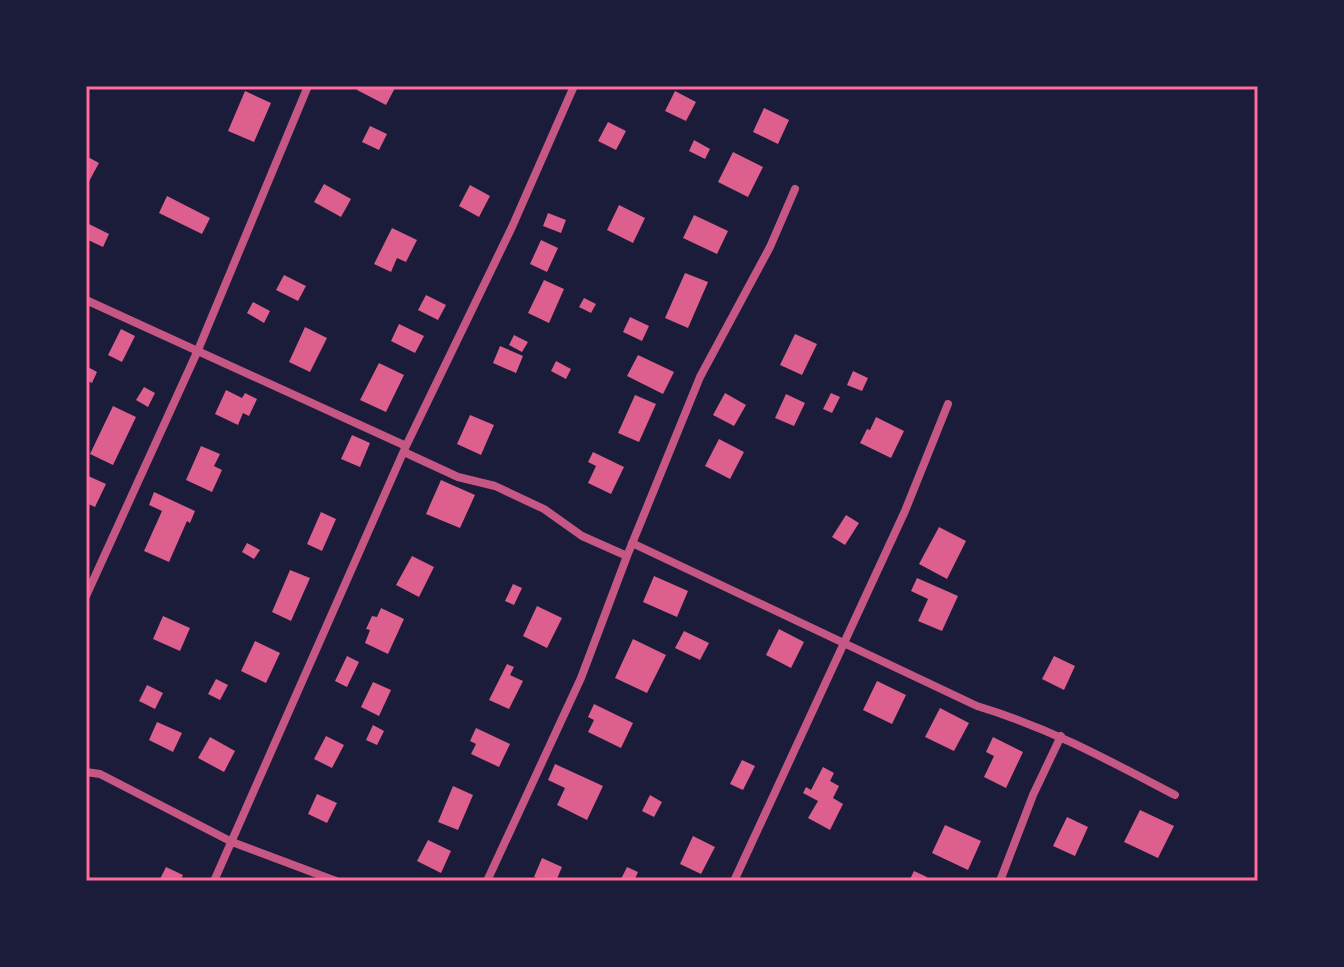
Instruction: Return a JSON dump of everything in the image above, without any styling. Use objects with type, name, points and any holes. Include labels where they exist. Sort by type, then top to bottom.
[{"type":"street","points":[[86,596],[198,350],[308,86]]},
{"type":"street","points":[[214,881],[405,449],[512,227],[574,86]]},
{"type":"street","points":[[487,881],[581,678],[700,377],[770,247],[795,189]]},
{"type":"street","points":[[86,300],[198,350],[458,477],[495,486],[544,509],[582,536],[627,556]]},
{"type":"street","points":[[734,881],[905,511],[948,404]]},
{"type":"street","points":[[632,543],[977,706],[1061,736],[1175,795]]},
{"type":"street","points":[[1000,881],[1033,795],[1061,736]]},
{"type":"street","points":[[86,772],[100,774],[232,842],[336,881]]},
{"type":"building","points":[[359,86],[396,86],[386,105],[357,90]]},
{"type":"building","points":[[245,91],[271,103],[254,142],[228,131]]},
{"type":"building","points":[[675,91],[696,102],[686,121],[665,111]]},
{"type":"building","points":[[764,108],[789,120],[778,144],[753,132]]},
{"type":"building","points":[[608,122],[626,131],[616,150],[598,141]]},
{"type":"building","points":[[370,126],[387,134],[379,150],[362,142]]},
{"type":"building","points":[[694,140],[710,149],[705,159],[689,151]]},
{"type":"building","points":[[733,152],[763,167],[748,197],[718,182]]},
{"type":"building","points":[[86,156],[99,163],[86,187]]},
{"type":"building","points":[[324,184],[351,199],[341,217],[314,202]]},
{"type":"building","points":[[470,185],[490,196],[479,217],[459,206]]},
{"type":"building","points":[[167,196],[210,218],[202,234],[159,213]]},
{"type":"building","points":[[619,205],[645,218],[633,243],[607,230]]},
{"type":"building","points":[[548,213],[566,220],[561,233],[543,226]]},
{"type":"building","points":[[694,215],[728,231],[717,254],[683,238]]},
{"type":"building","points":[[89,224],[109,234],[103,247],[86,239]]},
{"type":"building","points":[[392,228],[417,240],[406,262],[397,258],[391,272],[374,264]]},
{"type":"building","points":[[541,240],[558,248],[547,272],[530,264]]},
{"type":"building","points":[[685,273],[708,282],[688,328],[665,318]]},
{"type":"building","points":[[284,275],[306,286],[298,301],[276,290]]},
{"type":"building","points":[[544,280],[564,289],[549,323],[528,313]]},
{"type":"building","points":[[426,295],[446,305],[438,320],[418,310]]},
{"type":"building","points":[[584,298],[596,304],[591,313],[579,307]]},
{"type":"building","points":[[253,302],[270,311],[264,323],[247,313]]},
{"type":"building","points":[[630,317],[649,326],[642,341],[623,332]]},
{"type":"building","points":[[399,324],[424,336],[415,353],[391,341]]},
{"type":"building","points":[[305,327],[327,338],[310,372],[289,362]]},
{"type":"building","points":[[121,329],[135,336],[122,362],[108,355]]},
{"type":"building","points":[[795,334],[817,344],[802,375],[780,365]]},
{"type":"building","points":[[514,335],[528,342],[522,352],[509,345]]},
{"type":"building","points":[[500,346],[523,356],[516,373],[493,363]]},
{"type":"building","points":[[638,355],[674,372],[663,394],[627,376]]},
{"type":"building","points":[[556,361],[571,369],[566,379],[551,371]]},
{"type":"building","points":[[379,363],[404,375],[386,412],[360,400]]},
{"type":"building","points":[[86,366],[97,372],[92,383],[86,380]]},
{"type":"building","points":[[853,371],[868,378],[862,391],[847,385]]},
{"type":"building","points":[[144,387],[155,393],[148,407],[136,400]]},
{"type":"building","points":[[226,390],[242,398],[245,393],[257,399],[249,416],[243,413],[238,425],[215,414]]},
{"type":"building","points":[[725,393],[746,405],[734,426],[713,415]]},
{"type":"building","points":[[831,393],[840,397],[832,413],[823,409]]},
{"type":"building","points":[[786,394],[805,403],[794,426],[775,418]]},
{"type":"building","points":[[635,395],[656,404],[639,442],[618,433]]},
{"type":"building","points":[[113,406],[136,417],[113,465],[90,454]]},
{"type":"building","points":[[470,415],[494,425],[481,455],[457,444]]},
{"type":"building","points":[[876,417],[904,431],[891,458],[860,443]]},
{"type":"building","points":[[352,435],[370,443],[360,467],[341,459]]},
{"type":"building","points":[[719,439],[744,452],[730,479],[705,466]]},
{"type":"building","points":[[201,446],[220,454],[214,466],[222,470],[212,492],[186,480]]},
{"type":"building","points":[[593,452],[624,467],[611,494],[588,483],[596,466],[588,462]]},
{"type":"building","points":[[86,475],[106,484],[95,507],[86,503]]},
{"type":"building","points":[[441,480],[475,495],[460,528],[426,514]]},
{"type":"building","points":[[154,492],[195,511],[190,523],[187,521],[169,562],[144,551],[162,511],[149,505]]},
{"type":"building","points":[[321,512],[336,519],[322,551],[307,544]]},
{"type":"building","points":[[846,515],[859,523],[845,545],[832,537]]},
{"type":"building","points":[[939,527],[966,541],[947,579],[919,564]]},
{"type":"building","points":[[247,543],[260,550],[254,559],[242,552]]},
{"type":"building","points":[[412,556],[434,567],[419,597],[396,585]]},
{"type":"building","points":[[290,570],[310,578],[291,621],[272,612]]},
{"type":"building","points":[[654,576],[688,591],[677,617],[643,602]]},
{"type":"building","points":[[917,578],[958,596],[942,631],[918,621],[928,599],[911,591]]},
{"type":"building","points":[[513,584],[522,588],[514,605],[505,601]]},
{"type":"building","points":[[537,606],[562,618],[547,648],[523,636]]},
{"type":"building","points":[[381,608],[404,619],[388,654],[365,643],[370,630],[366,629],[372,616],[377,617]]},
{"type":"building","points":[[163,616],[190,628],[180,651],[153,639]]},
{"type":"building","points":[[779,629],[804,642],[791,668],[766,655]]},
{"type":"building","points":[[684,631],[709,643],[700,660],[675,648]]},
{"type":"building","points":[[633,639],[666,655],[647,693],[615,678]]},
{"type":"building","points":[[255,641],[280,653],[266,683],[241,671]]},
{"type":"building","points":[[347,656],[359,662],[347,687],[335,681]]},
{"type":"building","points":[[1054,656],[1075,666],[1064,690],[1042,679]]},
{"type":"building","points":[[507,664],[514,667],[510,675],[523,681],[509,709],[489,700]]},
{"type":"building","points":[[216,679],[228,685],[220,700],[208,694]]},
{"type":"building","points":[[877,681],[906,695],[892,724],[863,710]]},
{"type":"building","points":[[373,682],[391,690],[379,716],[361,707]]},
{"type":"building","points":[[147,685],[163,693],[155,709],[139,701]]},
{"type":"building","points":[[594,704],[633,723],[621,748],[588,732],[594,720],[588,717]]},
{"type":"building","points":[[940,708],[969,723],[954,751],[925,737]]},
{"type":"building","points":[[157,722],[182,733],[173,752],[149,740]]},
{"type":"building","points":[[373,725],[384,731],[377,745],[366,740]]},
{"type":"building","points":[[476,728],[510,744],[499,767],[471,754],[476,744],[470,741]]},
{"type":"building","points":[[326,736],[344,745],[332,768],[314,759]]},
{"type":"building","points":[[210,737],[235,751],[224,772],[198,758]]},
{"type":"building","points":[[993,737],[1023,752],[1006,788],[984,777],[994,756],[986,752]]},
{"type":"building","points":[[742,760],[755,766],[743,790],[730,784]]},
{"type":"building","points":[[555,764],[603,786],[587,820],[557,805],[565,788],[548,780]]},
{"type":"building","points":[[823,767],[834,773],[830,781],[839,786],[833,798],[843,804],[830,830],[808,818],[818,801],[803,793],[806,787],[811,790]]},
{"type":"building","points":[[453,786],[473,795],[458,830],[438,822]]},
{"type":"building","points":[[317,794],[337,803],[327,823],[308,814]]},
{"type":"building","points":[[650,795],[662,802],[654,817],[642,811]]},
{"type":"building","points":[[1140,810],[1174,826],[1158,858],[1124,842]]},
{"type":"building","points":[[1067,817],[1088,827],[1075,856],[1053,846]]},
{"type":"building","points":[[945,825],[981,841],[968,870],[932,853]]},
{"type":"building","points":[[693,836],[715,847],[701,874],[680,864]]},
{"type":"building","points":[[428,840],[451,851],[441,873],[417,861]]},
{"type":"building","points":[[542,858],[562,867],[556,881],[534,877]]},
{"type":"building","points":[[166,867],[183,875],[180,881],[159,881]]},
{"type":"building","points":[[627,867],[638,872],[634,881],[620,881]]},
{"type":"building","points":[[914,871],[927,877],[926,881],[909,881]]}]
